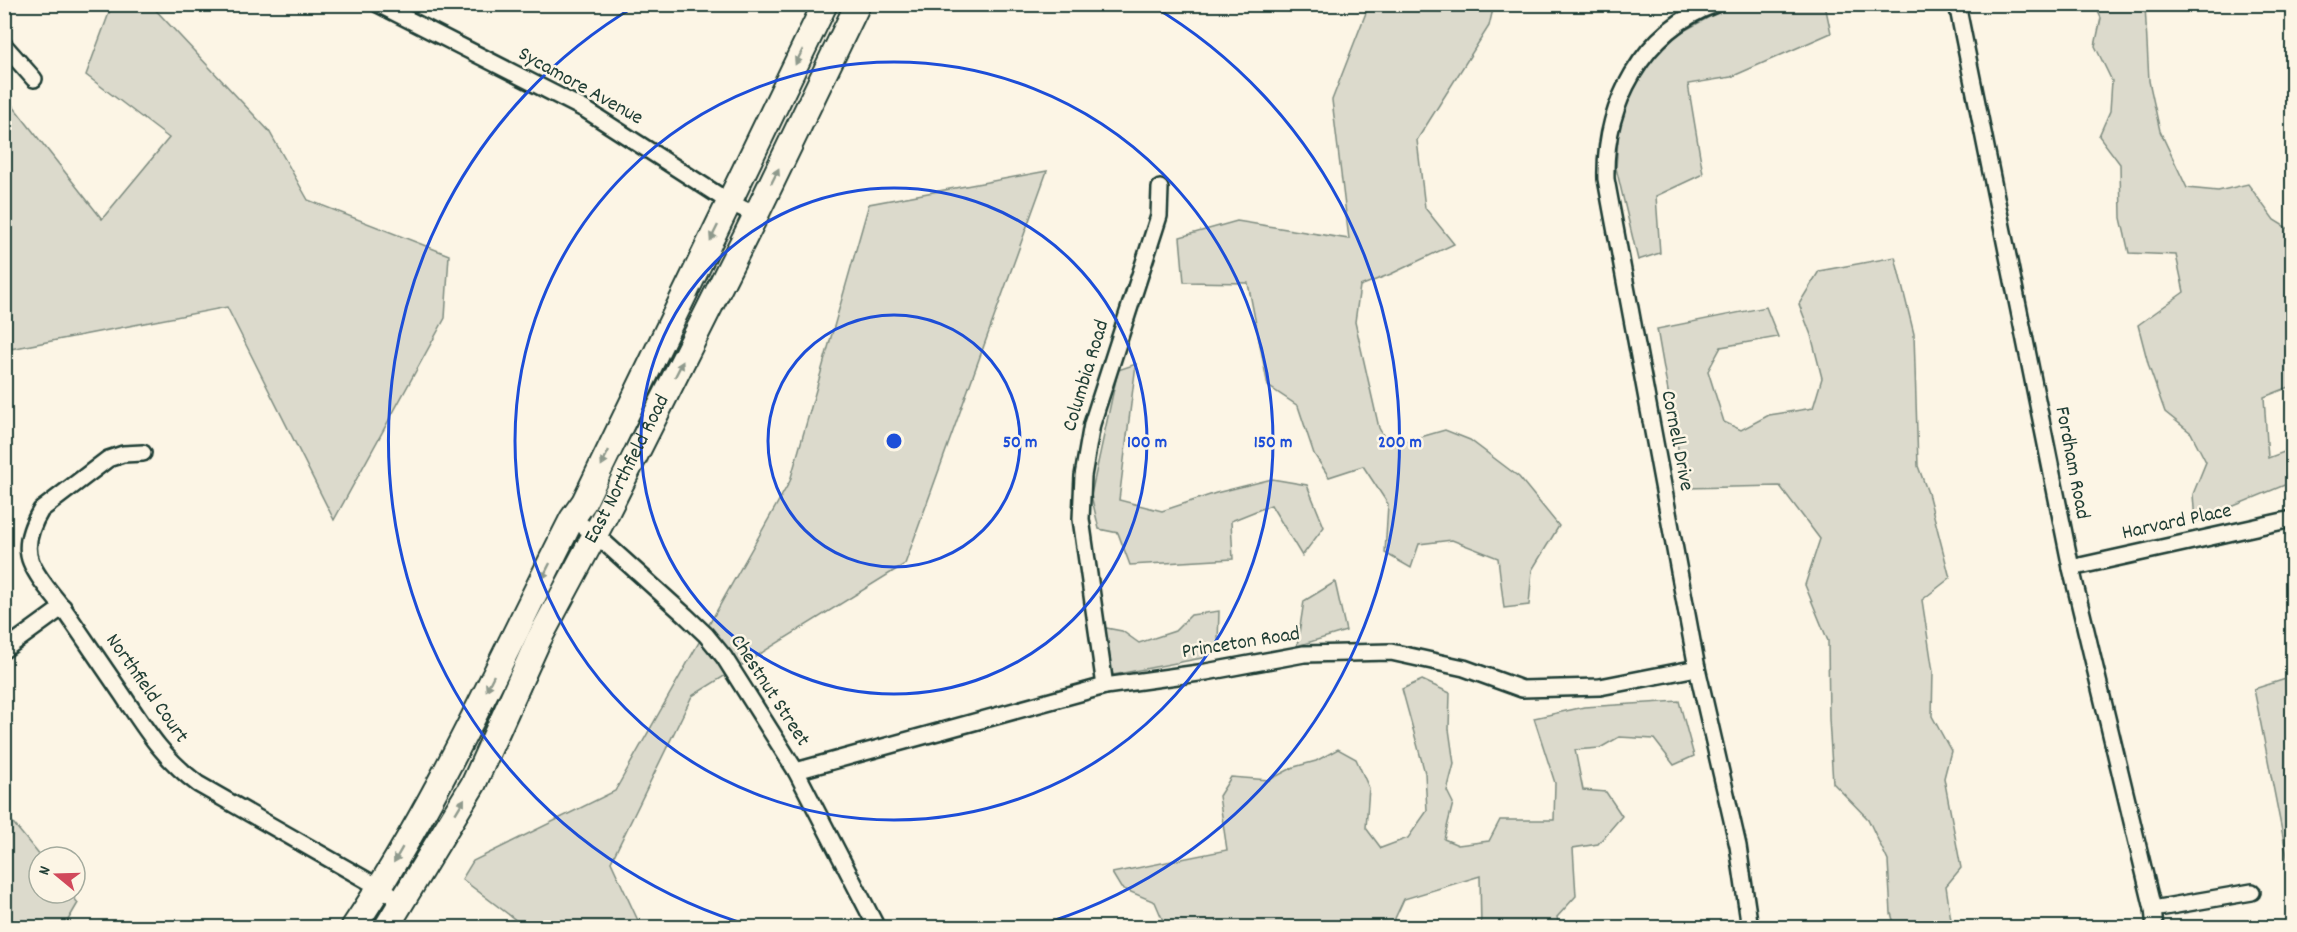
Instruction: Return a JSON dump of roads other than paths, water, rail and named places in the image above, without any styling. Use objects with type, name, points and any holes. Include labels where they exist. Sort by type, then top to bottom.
[{"type":"main road","name":"East Northfield Road","points":[[353,927],[380,888],[457,751],[515,630],[572,519],[584,502],[825,4]]},
{"type":"main road","name":"East Northfield Road","points":[[386,927],[474,783],[538,641],[606,514],[756,215],[858,4]]},
{"type":"street","name":"Sycamore Avenue","points":[[378,4],[586,110],[729,202],[756,215]]},
{"type":"street","name":"Cornell Drive","points":[[1716,4],[1680,23],[1641,60],[1615,108],[1607,143],[1606,161],[1608,190],[1697,668],[1738,846],[1750,927]]},
{"type":"street","name":"Fordham Road","points":[[1957,4],[2071,568],[2156,927]]},
{"type":"street","points":[[4,45],[34,79]]},
{"type":"street","name":"Columbia Road","points":[[1105,686],[1081,519],[1083,476],[1092,424],[1159,216],[1160,188]]},
{"type":"street","name":"Northfield Court","points":[[143,453],[123,454],[108,459],[41,510],[34,521],[30,541],[30,560],[37,574],[63,607],[157,746],[177,768],[198,784],[403,901]]},
{"type":"street","name":"Chestnut Street","points":[[572,519],[594,533],[706,635],[730,667],[796,771],[877,927]]},
{"type":"street","name":"Harvard Place","points":[[2071,568],[2292,519]]},
{"type":"street","points":[[4,650],[63,607]]},
{"type":"street","name":"Princeton Road","points":[[796,771],[1105,686],[1206,672],[1304,654],[1391,651],[1464,668],[1522,689],[1600,687],[1697,668]]},
{"type":"street","points":[[2153,909],[2252,892]]}]
